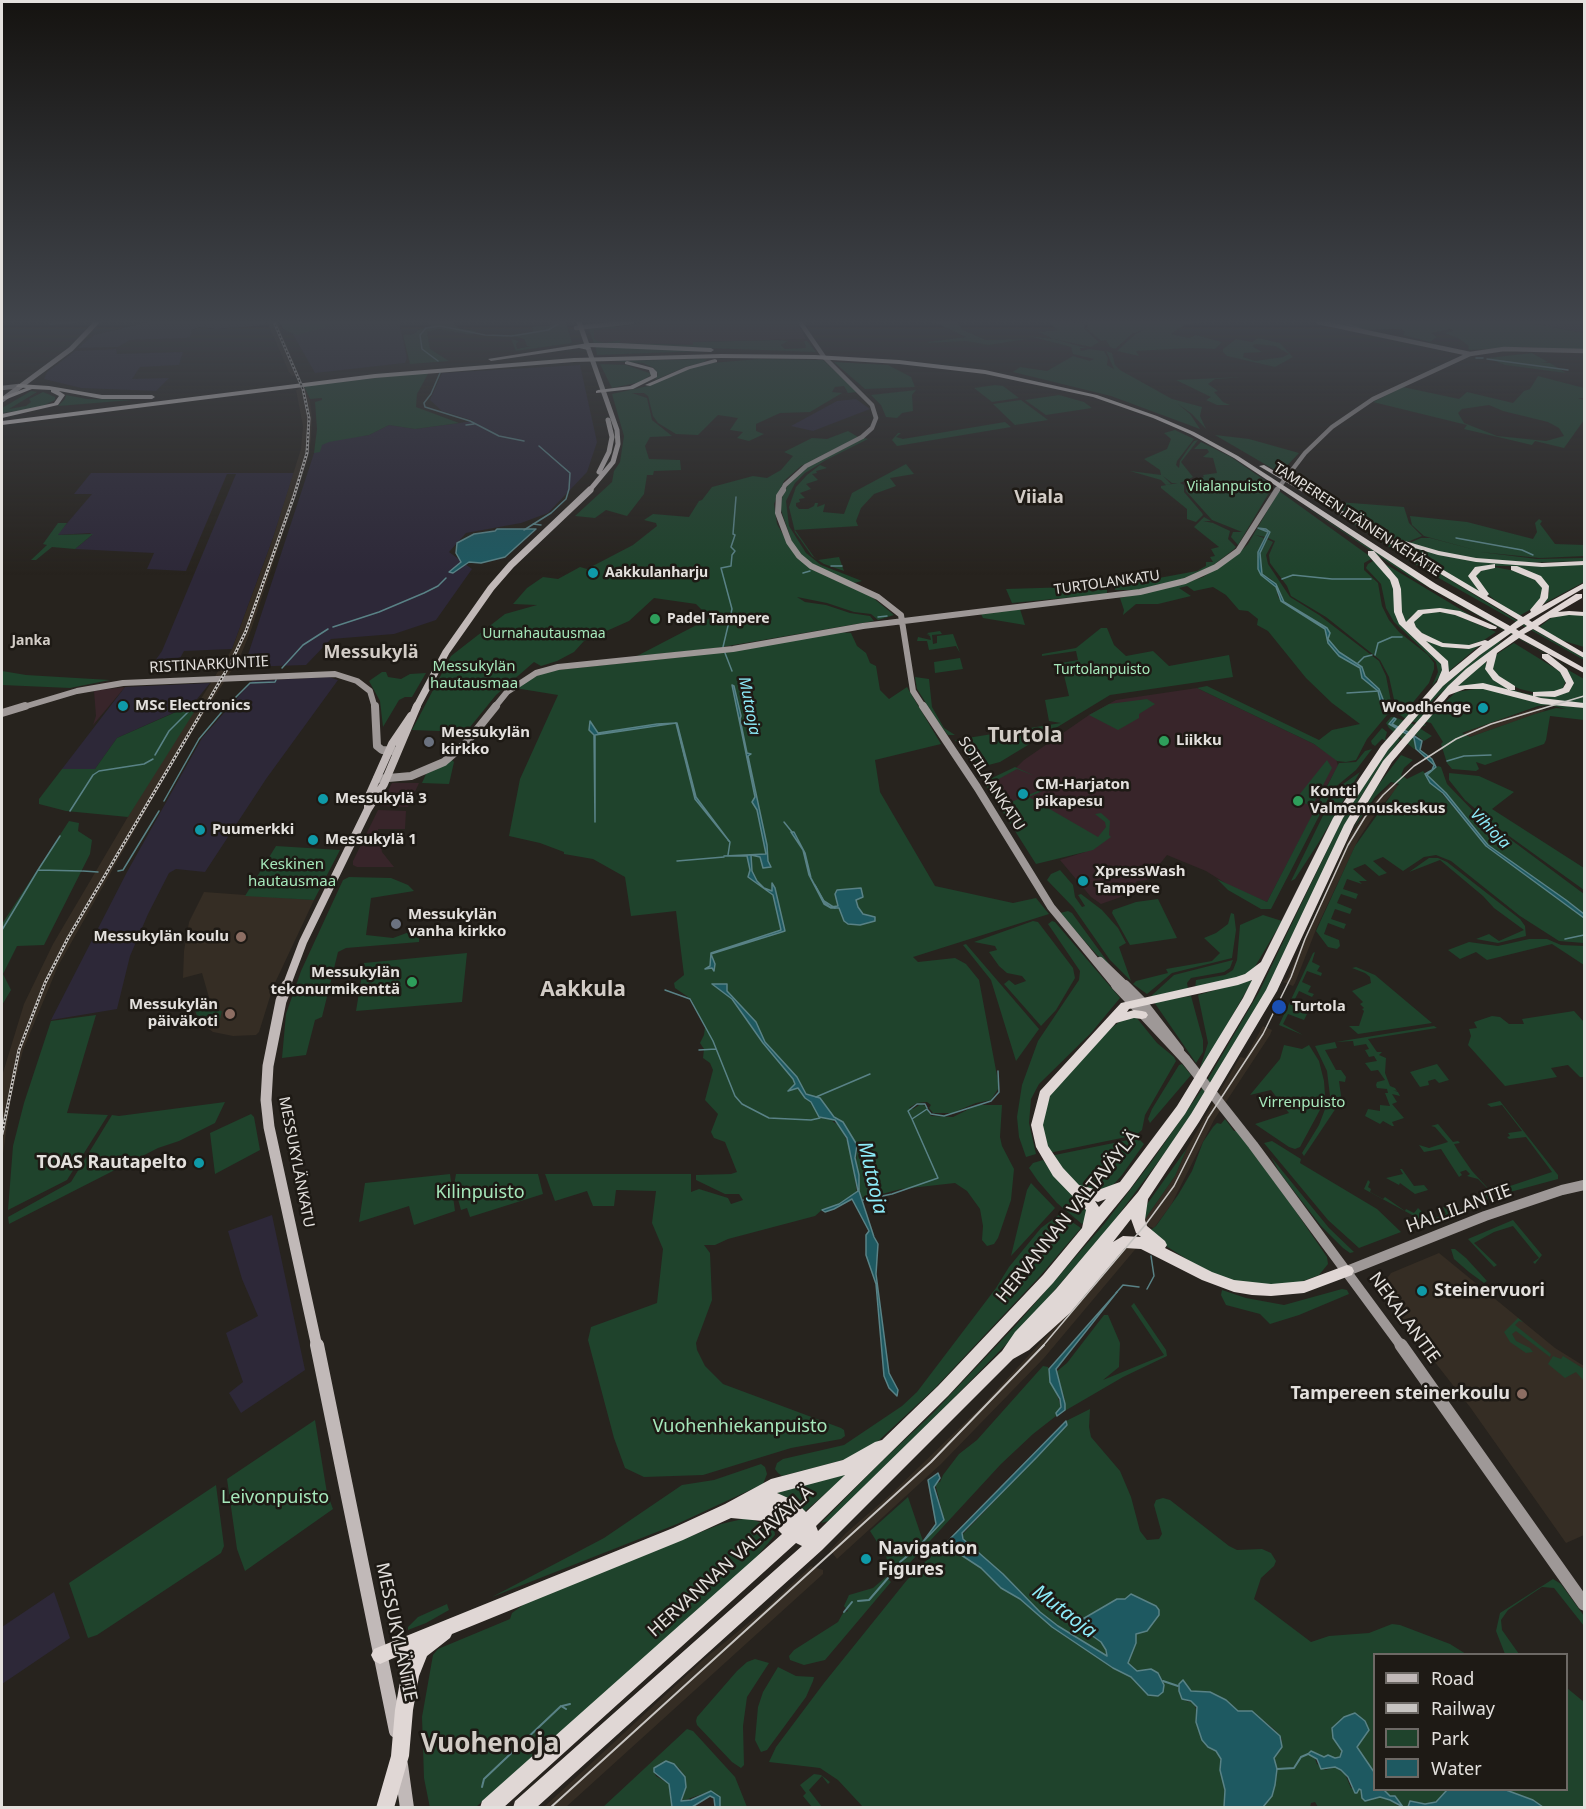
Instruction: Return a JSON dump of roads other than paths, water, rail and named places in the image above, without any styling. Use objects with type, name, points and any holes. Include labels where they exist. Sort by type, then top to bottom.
[{"type":"highway","points":[[2,417],[48,406]]},
{"type":"highway","name":"TAMPEREEN ITÄINEN KEHÄTIE","points":[[2,417],[92,406]]},
{"type":"highway","name":"TAMPEREEN ITÄINEN KEHÄTIE","points":[[2,423],[132,406]]},
{"type":"highway","name":"TAMPEREEN ITÄINEN KEHÄTIE","points":[[1126,406],[1193,431]]},
{"type":"highway","name":"TAMPEREEN ITÄINEN KEHÄTIE","points":[[1135,406],[1209,439],[1473,602],[1584,663]]},
{"type":"highway","name":"TAMPEREEN ITÄINEN KEHÄTIE","points":[[1257,467],[1424,580],[1584,671]]},
{"type":"highway","points":[[1257,467],[1359,523],[1584,656]]},
{"type":"highway","points":[[1257,467],[1316,517],[1496,633]]},
{"type":"highway","points":[[1359,523],[1405,544],[1456,557],[1525,564],[1584,563]]},
{"type":"highway","points":[[1371,554],[1394,579],[1398,612],[1405,628],[1445,663],[1446,670],[1440,684]]},
{"type":"highway","points":[[1512,615],[1480,590],[1473,579],[1475,571],[1487,566],[1505,566],[1538,578],[1544,584],[1546,591],[1537,618]]},
{"type":"highway","name":"HERVANNAN VALTAVÄYLÄ","points":[[522,1808],[816,1544],[1007,1356],[1020,1337],[1061,1293],[1143,1196],[1195,1118],[1251,1028],[1285,963],[1349,825],[1389,750],[1451,688],[1494,651],[1584,585]]},
{"type":"highway","name":"HERVANNAN VALTAVÄYLÄ","points":[[489,1808],[800,1529],[992,1341],[1086,1235],[1181,1110],[1231,1029],[1270,957],[1338,818],[1423,701],[1496,633],[1537,618],[1584,593]]},
{"type":"highway","points":[[1496,633],[1474,646],[1448,646],[1419,634],[1412,628],[1410,622],[1421,612],[1440,610],[1457,613],[1584,677]]},
{"type":"highway","points":[[1537,618],[1562,613],[1584,614]]},
{"type":"highway","points":[[1538,630],[1584,648]]},
{"type":"highway","points":[[1494,651],[1489,669],[1501,682],[1534,694],[1561,692],[1569,687],[1570,680],[1545,656]]},
{"type":"highway","points":[[1437,704],[1459,688],[1478,686],[1541,701],[1584,706]]},
{"type":"highway","points":[[1086,1235],[1093,1209],[1052,1164],[1042,1147],[1037,1125],[1040,1104],[1050,1086],[1115,1019],[1118,1012],[1136,1002],[1172,997],[1238,981],[1257,971],[1270,957]]},
{"type":"highway","points":[[1115,1019],[1134,1014],[1142,1016]]},
{"type":"highway","points":[[1072,1185],[1090,1195],[1098,1196],[1125,1185]]},
{"type":"highway","points":[[1143,1196],[1138,1220],[1142,1230],[1148,1238],[1189,1266]]},
{"type":"highway","points":[[1007,1356],[1024,1345],[1065,1308],[1116,1247],[1123,1242],[1143,1243],[1234,1286],[1271,1290],[1304,1287],[1347,1271]]},
{"type":"highway","points":[[380,1655],[731,1510],[771,1487],[846,1467],[893,1440]]},
{"type":"highway","points":[[750,1500],[776,1501],[789,1507],[800,1529],[816,1544]]},
{"type":"highway","points":[[731,1510],[765,1513],[800,1529]]},
{"type":"highway","points":[[385,1808],[400,1756],[407,1690],[417,1660],[422,1650],[457,1623]]},
{"type":"main road","name":"MESSUKYLÄNKATU","points":[[340,1465],[269,1127],[266,1091],[276,1021],[289,975],[303,942],[368,809],[374,803],[382,776],[395,747],[446,652],[476,607],[511,565],[605,473],[616,452],[617,430],[607,406]]},
{"type":"main road","points":[[873,406],[876,413],[875,422],[862,437],[806,466],[790,479],[779,496],[779,519],[789,542],[808,563],[825,574],[883,600],[897,611],[903,621]]},
{"type":"main road","name":"TURTOLANKATU","points":[[382,776],[426,771],[449,757],[467,742],[507,692],[544,670],[591,662],[733,649],[818,633],[903,621],[1140,592],[1185,581],[1216,567],[1238,551],[1289,472],[1332,427],[1360,406]]},
{"type":"main road","name":"SOTILAANKATU","points":[[903,621],[913,691],[977,787],[1051,907],[1087,951],[1175,1043],[1183,1056]]},
{"type":"main road","name":"RISTINARKUNTIE","points":[[2,712],[89,688],[133,682],[321,673],[348,677],[363,685],[371,693],[377,746],[381,749],[395,747]]},
{"type":"main road","name":"SOTILAANKATU","points":[[1136,1002],[1142,1016],[1168,1044],[1183,1056]]},
{"type":"main road","name":"NEKALANTIE","points":[[1183,1056],[1347,1271],[1482,1457],[1584,1604]]},
{"type":"main road","name":"HALLILANTIE","points":[[1347,1271],[1485,1216],[1562,1190],[1584,1185]]},
{"type":"main road","name":"MESSUKYLÄNTIE","points":[[340,1465],[400,1756],[407,1808]]},
{"type":"water","points":[[1258,528],[1270,532],[1260,553],[1262,574],[1276,584],[1284,602],[1327,628],[1330,633],[1328,639],[1339,652],[1362,667],[1365,676],[1379,689],[1388,712],[1382,708],[1378,691],[1362,678],[1360,668],[1339,656],[1328,643],[1325,629],[1281,601],[1276,587],[1261,575],[1258,569],[1258,552],[1268,532]]},
{"type":"water","points":[[497,529],[536,529],[505,557],[481,563],[469,562],[453,573],[449,572],[461,562],[456,553],[457,543],[474,534]]},
{"type":"water","points":[[732,685],[741,716],[747,753],[751,754],[748,756],[771,867],[763,868],[760,857],[751,855],[752,871],[764,888],[772,891],[772,883],[775,888],[785,931],[711,954],[715,964],[714,971],[712,968],[705,969],[710,966],[711,953],[781,930],[773,895],[748,877],[750,870],[747,856],[724,856],[766,854],[757,810],[752,802],[755,797]]},
{"type":"water","points":[[1394,718],[1396,719],[1392,724],[1422,741],[1420,750],[1432,759],[1436,767],[1427,775],[1446,793],[1488,845],[1566,900],[1584,914],[1584,918],[1486,846],[1443,793],[1430,783],[1425,774],[1432,770],[1434,765],[1416,749],[1414,738],[1389,724]]},
{"type":"water","points":[[590,721],[598,733],[675,723],[595,735],[595,822],[594,735],[589,730]]},
{"type":"water","points":[[676,723],[696,797],[729,841],[695,799]]},
{"type":"water","points":[[791,832],[794,832],[805,853],[811,878],[824,902],[830,907],[838,906],[835,894],[837,890],[861,888],[863,897],[856,900],[858,907],[863,914],[875,917],[875,921],[860,925],[848,924],[844,921],[839,908],[831,908],[824,904],[809,875],[803,850]]},
{"type":"water","points":[[712,984],[727,984],[727,991],[756,1022],[765,1042],[797,1077],[806,1094],[820,1098],[834,1117],[843,1122],[857,1145],[855,1158],[859,1175],[859,1191],[878,1244],[876,1274],[889,1373],[898,1390],[897,1396],[889,1388],[884,1376],[876,1284],[866,1255],[866,1235],[869,1231],[852,1199],[834,1209],[825,1212],[822,1210],[839,1204],[858,1191],[847,1138],[835,1120],[819,1117],[811,1102],[798,1088],[788,1091],[795,1084],[793,1079],[763,1043],[732,999]]},
{"type":"water","points":[[1117,1292],[1056,1369],[1065,1404],[1065,1410],[1057,1416],[1056,1413],[1061,1407],[1060,1399],[1050,1382],[1049,1369]]},
{"type":"water","points":[[1066,1421],[1067,1425],[962,1533],[963,1539],[1003,1574],[1040,1612],[1058,1626],[1107,1656],[1101,1642],[1080,1627],[1081,1620],[1117,1599],[1125,1599],[1131,1594],[1156,1606],[1159,1615],[1147,1631],[1136,1634],[1136,1643],[1128,1663],[1137,1671],[1151,1669],[1158,1673],[1164,1685],[1163,1692],[1158,1696],[1148,1695],[1131,1677],[1113,1668],[1052,1627],[1020,1599],[1001,1588],[981,1568],[952,1549],[939,1550]]},
{"type":"water","points":[[938,1473],[940,1478],[934,1487],[944,1520],[922,1543],[936,1524],[928,1480]]},
{"type":"water","points":[[1183,1680],[1191,1691],[1210,1692],[1226,1700],[1238,1711],[1252,1711],[1280,1736],[1282,1747],[1274,1758],[1277,1769],[1275,1785],[1272,1796],[1263,1807],[1224,1807],[1225,1790],[1220,1770],[1221,1759],[1216,1751],[1202,1740],[1196,1722],[1197,1707],[1191,1701],[1182,1699],[1179,1684]]},
{"type":"water","points":[[1355,1713],[1365,1721],[1369,1730],[1357,1747],[1373,1771],[1373,1791],[1385,1791],[1390,1796],[1395,1796],[1403,1807],[1380,1797],[1365,1801],[1361,1790],[1355,1793],[1348,1777],[1341,1770],[1335,1767],[1321,1769],[1317,1759],[1308,1754],[1311,1751],[1324,1757],[1328,1755],[1335,1758],[1340,1757],[1342,1751],[1333,1738],[1332,1728],[1344,1717]]},
{"type":"water","points":[[666,1761],[674,1764],[685,1777],[686,1787],[681,1801],[691,1800],[711,1791],[720,1797],[720,1807],[715,1807],[714,1798],[710,1796],[692,1807],[672,1807],[669,1784],[654,1772],[654,1768]]},
{"type":"water","points":[[1446,1791],[1509,1791],[1533,1800],[1543,1807],[1408,1807],[1410,1801],[1425,1804],[1436,1802]]},
{"type":"waterway","points":[[425,406],[470,421],[499,436],[524,441]]},
{"type":"waterway","points":[[466,425],[474,424]]},
{"type":"waterway","points":[[533,524],[551,513],[566,499],[569,489],[570,473],[539,446]]},
{"type":"waterway","name":"Mutaoja","points":[[723,647],[732,609],[721,568],[731,566],[732,555],[735,551],[731,547],[735,535],[733,534],[736,497]]},
{"type":"waterway","points":[[524,530],[533,524]]},
{"type":"waterway","points":[[533,524],[541,525]]},
{"type":"waterway","points":[[1456,538],[1522,550],[1533,555]]},
{"type":"waterway","points":[[831,566],[842,566]]},
{"type":"waterway","points":[[803,573],[810,571]]},
{"type":"waterway","points":[[1282,579],[1293,575],[1332,579],[1371,579]]},
{"type":"waterway","points":[[333,627],[379,612],[424,593],[438,586],[446,578]]},
{"type":"waterway","points":[[878,617],[887,616]]},
{"type":"waterway","points":[[282,668],[303,645],[328,629]]},
{"type":"waterway","points":[[1375,655],[1378,643],[1392,637],[1402,637]]},
{"type":"waterway","name":"Mutaoja","points":[[725,653],[732,671]]},
{"type":"waterway","points":[[1358,663],[1364,657],[1372,655]]},
{"type":"waterway","points":[[164,801],[199,739],[226,707],[250,683],[275,682],[276,680]]},
{"type":"waterway","points":[[1347,693],[1379,691]]},
{"type":"waterway","points":[[155,755],[169,731],[198,702]]},
{"type":"waterway","points":[[679,733],[685,758]]},
{"type":"waterway","points":[[969,753],[972,747]]},
{"type":"waterway","points":[[1447,761],[1464,756],[1491,755]]},
{"type":"waterway","points":[[70,811],[93,775],[99,771],[144,764],[153,759]]},
{"type":"waterway","points":[[972,761],[976,766]]},
{"type":"waterway","points":[[688,768],[691,781]]},
{"type":"waterway","points":[[118,871],[123,870],[159,811]]},
{"type":"waterway","points":[[784,822],[792,832]]},
{"type":"waterway","points":[[38,870],[60,836]]},
{"type":"waterway","points":[[728,840],[730,842],[728,855]]},
{"type":"waterway","points":[[677,861],[724,857]]},
{"type":"waterway","points":[[2,930],[38,870]]},
{"type":"waterway","points":[[38,870],[82,871]]},
{"type":"waterway","points":[[83,871],[98,872]]},
{"type":"waterway","points":[[815,885],[824,901],[835,908]]},
{"type":"waterway","points":[[1565,939],[1584,935]]},
{"type":"waterway","points":[[665,990],[690,999],[713,1041],[735,1096],[742,1104],[769,1118],[811,1120],[820,1118]]},
{"type":"waterway","points":[[699,1050],[716,1049]]},
{"type":"waterway","points":[[912,1119],[927,1109],[931,1114],[944,1116],[991,1101],[999,1092],[998,1071]]},
{"type":"waterway","points":[[816,1097],[870,1074]]},
{"type":"waterway","points":[[912,1119],[908,1111],[917,1104],[925,1104],[927,1108]]},
{"type":"waterway","points":[[863,1200],[892,1194],[938,1178],[912,1119]]},
{"type":"waterway","points":[[1147,1289],[1154,1276],[1151,1256]]},
{"type":"waterway","points":[[1116,1293],[1123,1285],[1139,1287]]},
{"type":"waterway","points":[[900,1562],[917,1548]]},
{"type":"waterway","points":[[858,1601],[869,1600],[888,1578]]},
{"type":"waterway","points":[[844,1612],[852,1602]]},
{"type":"waterway","points":[[1163,1681],[1178,1686]]},
{"type":"waterway","name":"Vuohenoja","points":[[562,1706],[570,1704]]},
{"type":"waterway","name":"Vuohenoja","points":[[482,1787],[484,1779],[561,1706],[566,1709]]},
{"type":"waterway","points":[[1277,1769],[1294,1768],[1301,1757],[1308,1754]]},
{"type":"tram line","points":[[1042,1347],[1146,1224],[1174,1186],[1208,1118],[1263,1034],[1291,977],[1305,939],[1348,845],[1365,817],[1383,795],[1414,766],[1456,739],[1491,724],[1584,696]]},
{"type":"tram line","points":[[550,1808],[931,1462],[1044,1345]]},
{"type":"railway","points":[[2,1134],[19,1050],[45,983],[68,938],[229,666],[246,631],[307,453],[309,418],[307,406]]},
{"type":"place","name":"Aakkulanharju","points":[[593,573]]},
{"type":"place","name":"Padel Tampere","points":[[655,619]]},
{"type":"place","name":"MSc Electronics","points":[[123,706]]},
{"type":"place","name":"Woodhenge","points":[[1483,708]]},
{"type":"place","name":"Liikku","points":[[1164,741]]},
{"type":"place","name":"Messukylän kirkko","points":[[429,742]]},
{"type":"place","name":"CM-Harjaton pikapesu","points":[[1023,794]]},
{"type":"place","name":"Messukylä 3","points":[[323,799]]},
{"type":"place","name":"Kontti Valmennuskeskus","points":[[1298,801]]},
{"type":"place","name":"Puumerkki","points":[[200,830]]},
{"type":"place","name":"Messukylä 1","points":[[313,840]]},
{"type":"place","name":"XpressWash Tampere","points":[[1083,881]]},
{"type":"place","name":"Messukylän vanha kirkko","points":[[396,924]]},
{"type":"place","name":"Messukylän koulu","points":[[241,937]]},
{"type":"place","name":"Messukylän tekonurmikenttä","points":[[412,982]]},
{"type":"place","name":"Turtola","points":[[1279,1007]]},
{"type":"place","name":"Messukylän päiväkoti","points":[[230,1014]]},
{"type":"place","name":"TOAS Rautapelto","points":[[199,1163]]},
{"type":"place","name":"Steinervuori","points":[[1422,1291]]},
{"type":"place","name":"Tampereen steinerkoulu","points":[[1522,1394]]},
{"type":"place","name":"Navigation Figures","points":[[866,1559]]},
{"type":"district","name":"Viiala","points":[[1039,498]]},
{"type":"district","name":"Janka","points":[[31,641]]},
{"type":"district","name":"Messukylä","points":[[371,653]]},
{"type":"district","name":"Turtola","points":[[1025,736]]},
{"type":"district","name":"Aakkula","points":[[583,990]]},
{"type":"district","name":"Vuohenoja","points":[[490,1745]]},
{"type":"park label","name":"Viialanpuisto","points":[[1229,487]]},
{"type":"park label","name":"Uurnahautausmaa","points":[[544,634]]},
{"type":"park label","name":"Turtolanpuisto","points":[[1102,670]]},
{"type":"park label","name":"Messukylän hautausmaa","points":[[474,676]]},
{"type":"park label","name":"Keskinen hautausmaa","points":[[292,874]]},
{"type":"park label","name":"Virrenpuisto","points":[[1302,1103]]},
{"type":"park label","name":"Kilinpuisto","points":[[480,1193]]},
{"type":"park label","name":"Vuohenhiekanpuisto","points":[[740,1427]]},
{"type":"park label","name":"Leivonpuisto","points":[[275,1498]]},
{"type":"water label","name":"Vihioja","points":[[1490,829]]}]
